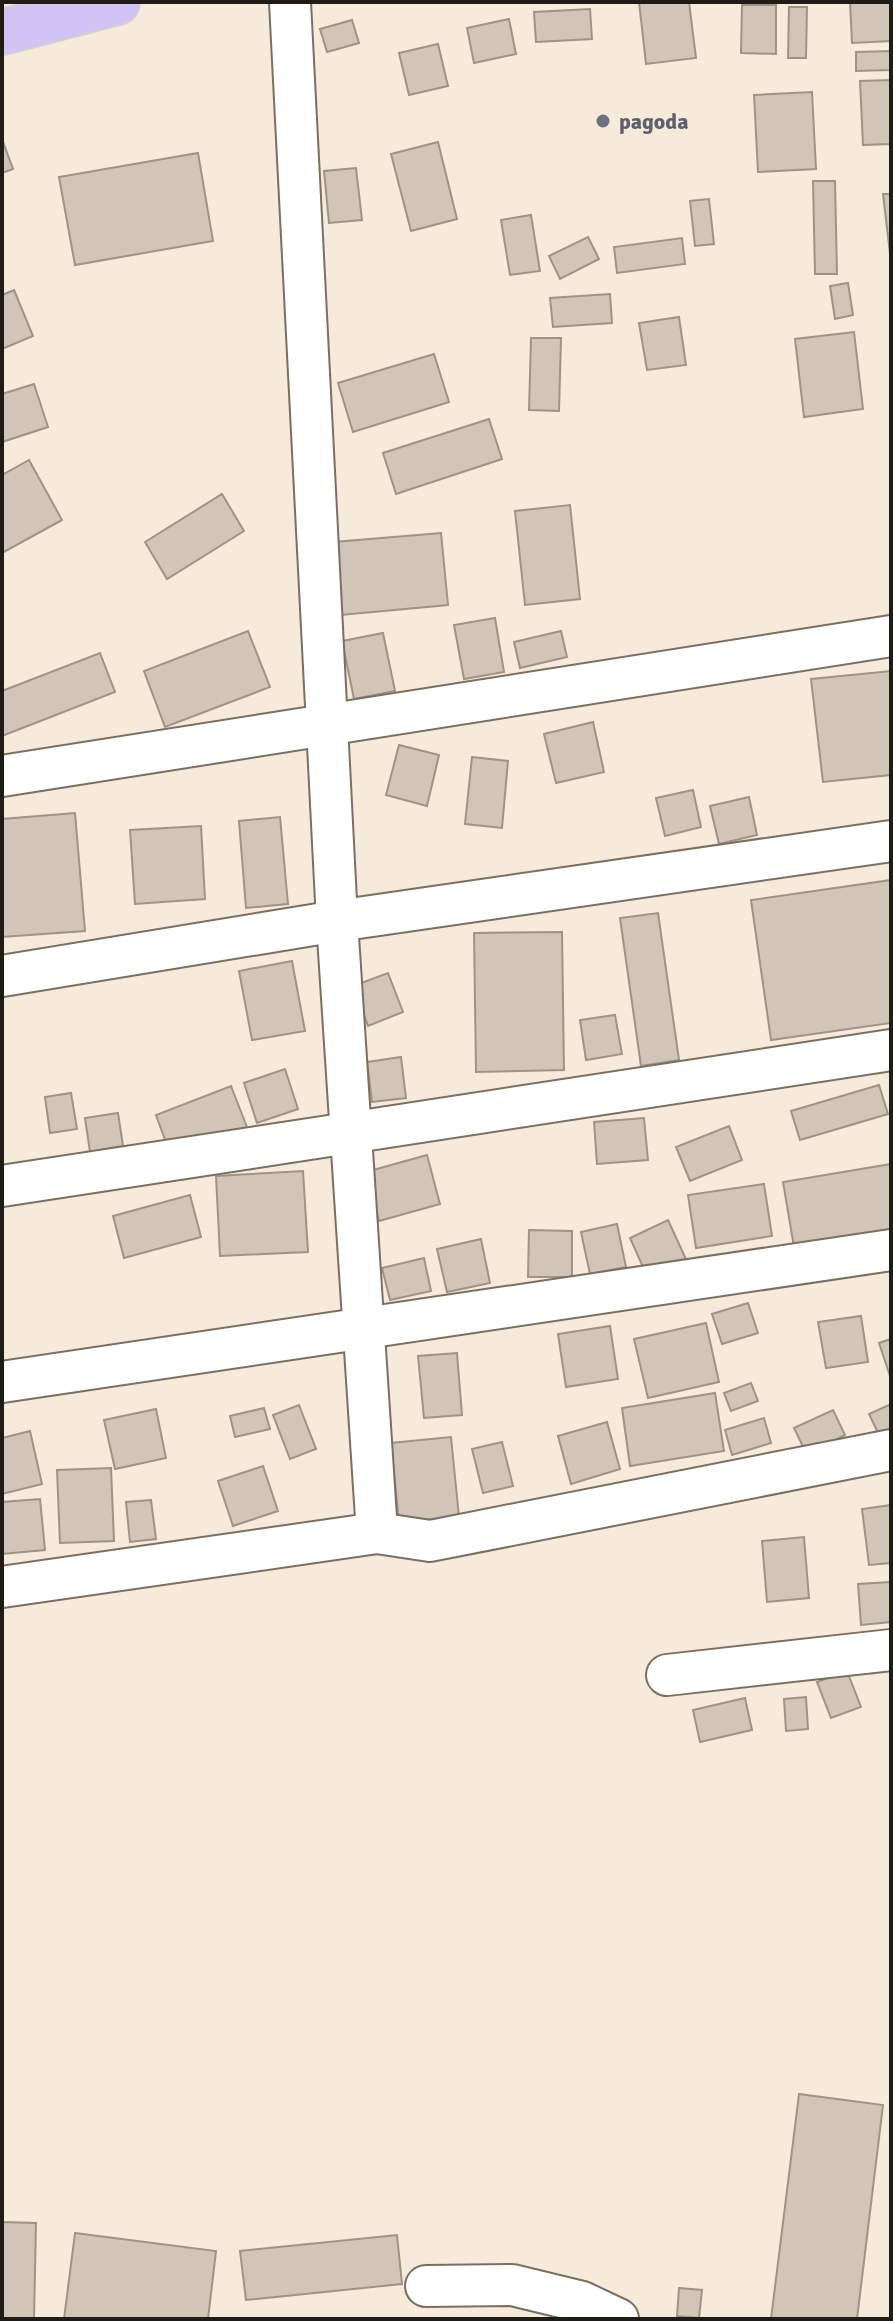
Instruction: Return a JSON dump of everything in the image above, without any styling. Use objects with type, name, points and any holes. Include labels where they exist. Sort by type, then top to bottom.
[{"type":"main road","points":[[2,32],[117,2]]},
{"type":"street","points":[[290,2],[337,921],[354,1134],[362,1331],[377,1533]]},
{"type":"street","points":[[2,776],[891,636]]},
{"type":"street","points":[[2,976],[337,921],[891,841]]},
{"type":"street","points":[[2,1186],[891,1050]]},
{"type":"street","points":[[2,1382],[362,1331],[891,1250]]},
{"type":"street","points":[[2,1587],[377,1533],[430,1541],[891,1450]]},
{"type":"street","points":[[667,1675],[891,1650]]},
{"type":"street","points":[[426,2286],[512,2285],[582,2302],[618,2319]]},
{"type":"building","points":[[639,2],[689,2],[696,58],[646,64]]},
{"type":"building","points":[[850,2],[891,2],[891,41],[852,43]]},
{"type":"building","points":[[742,5],[776,5],[776,54],[741,53]]},
{"type":"building","points":[[789,7],[807,7],[806,58],[788,58]]},
{"type":"building","points":[[590,9],[592,39],[536,42],[534,12]]},
{"type":"building","points":[[509,19],[516,54],[474,63],[467,28]]},
{"type":"building","points":[[352,20],[359,43],[327,52],[320,29]]},
{"type":"building","points":[[438,44],[448,86],[409,95],[399,53]]},
{"type":"building","points":[[891,51],[891,70],[856,71],[856,52]]},
{"type":"building","points":[[891,80],[891,144],[863,145],[860,81]]},
{"type":"building","points":[[812,92],[816,169],[758,172],[754,95]]},
{"type":"building","points":[[2,139],[13,169],[2,173]]},
{"type":"building","points":[[438,142],[457,219],[411,231],[391,154]]},
{"type":"building","points":[[198,153],[213,241],[75,265],[59,177]]},
{"type":"building","points":[[356,168],[362,220],[329,223],[324,171]]},
{"type":"building","points":[[813,181],[835,181],[837,274],[815,274]]},
{"type":"building","points":[[883,194],[891,194],[891,262]]},
{"type":"building","points":[[709,199],[714,244],[695,246],[690,201]]},
{"type":"building","points":[[531,215],[540,271],[510,275],[501,220]]},
{"type":"building","points":[[588,237],[599,259],[560,279],[549,256]]},
{"type":"building","points":[[682,238],[685,264],[617,273],[614,247]]},
{"type":"building","points":[[848,283],[853,315],[835,319],[830,286]]},
{"type":"building","points":[[14,290],[33,336],[2,349],[2,295]]},
{"type":"building","points":[[610,294],[612,323],[553,327],[550,298]]},
{"type":"building","points":[[679,317],[686,365],[647,370],[639,323]]},
{"type":"building","points":[[854,332],[863,409],[804,417],[795,339]]},
{"type":"building","points":[[531,338],[561,338],[559,411],[529,410]]},
{"type":"building","points":[[434,354],[449,402],[353,432],[338,383]]},
{"type":"building","points":[[34,384],[48,427],[2,442],[2,394]]},
{"type":"building","points":[[489,419],[502,459],[396,494],[383,453]]},
{"type":"building","points":[[29,460],[62,520],[2,553],[2,475]]},
{"type":"building","points":[[222,494],[244,531],[167,579],[145,542]]},
{"type":"building","points":[[570,505],[580,599],[525,605],[515,511]]},
{"type":"building","points":[[441,533],[448,605],[341,615],[334,542]]},
{"type":"building","points":[[495,618],[504,672],[464,679],[454,625]]},
{"type":"building","points":[[248,631],[270,687],[165,727],[144,671]]},
{"type":"building","points":[[561,631],[567,657],[520,668],[514,642]]},
{"type":"building","points":[[383,633],[395,691],[354,699],[342,641]]},
{"type":"building","points":[[100,653],[115,692],[2,736],[2,691]]},
{"type":"building","points":[[891,671],[891,775],[823,782],[811,679]]},
{"type":"building","points":[[593,722],[604,772],[556,783],[544,734]]},
{"type":"building","points":[[399,745],[439,755],[427,806],[386,795]]},
{"type":"building","points":[[472,757],[508,761],[502,828],[465,824]]},
{"type":"building","points":[[693,790],[701,827],[665,836],[656,798]]},
{"type":"building","points":[[749,797],[757,835],[719,844],[710,806]]},
{"type":"building","points":[[75,813],[85,931],[2,937],[2,819]]},
{"type":"building","points":[[280,817],[288,904],[246,908],[239,821]]},
{"type":"building","points":[[201,826],[205,899],[135,904],[130,830]]},
{"type":"building","points":[[891,880],[891,1023],[771,1040],[751,900]]},
{"type":"building","points":[[658,913],[679,1060],[641,1066],[620,918]]},
{"type":"building","points":[[562,932],[564,1070],[476,1072],[474,933]]},
{"type":"building","points":[[292,961],[305,1031],[252,1040],[239,971]]},
{"type":"building","points":[[388,973],[403,1012],[368,1026],[353,986]]},
{"type":"building","points":[[615,1015],[622,1054],[586,1060],[580,1020]]},
{"type":"building","points":[[401,1057],[406,1098],[372,1102],[367,1062]]},
{"type":"building","points":[[285,1069],[298,1109],[257,1123],[244,1083]]},
{"type":"building","points":[[879,1085],[888,1114],[800,1140],[791,1111]]},
{"type":"building","points":[[231,1086],[248,1130],[172,1159],[156,1115]]},
{"type":"building","points":[[71,1093],[77,1129],[50,1133],[45,1097]]},
{"type":"building","points":[[118,1113],[123,1146],[90,1152],[85,1118]]},
{"type":"building","points":[[644,1118],[648,1160],[597,1164],[594,1122]]},
{"type":"building","points":[[729,1126],[742,1160],[690,1181],[676,1147]]},
{"type":"building","points":[[427,1155],[440,1204],[379,1221],[366,1172]]},
{"type":"building","points":[[891,1164],[891,1230],[794,1247],[783,1182]]},
{"type":"building","points":[[303,1171],[308,1252],[220,1256],[216,1176]]},
{"type":"building","points":[[764,1184],[772,1236],[696,1248],[688,1195]]},
{"type":"building","points":[[190,1195],[201,1237],[124,1258],[113,1216]]},
{"type":"building","points":[[668,1220],[690,1268],[651,1285],[630,1238]]},
{"type":"building","points":[[617,1224],[626,1267],[590,1274],[581,1232]]},
{"type":"building","points":[[529,1230],[572,1231],[572,1277],[528,1277]]},
{"type":"building","points":[[481,1239],[490,1283],[447,1292],[437,1249]]},
{"type":"building","points":[[424,1258],[431,1291],[390,1300],[382,1268]]},
{"type":"building","points":[[748,1303],[758,1333],[722,1344],[712,1314]]},
{"type":"building","points":[[861,1316],[868,1362],[826,1368],[818,1322]]},
{"type":"building","points":[[706,1323],[719,1382],[648,1398],[634,1339]]},
{"type":"building","points":[[610,1326],[618,1379],[566,1387],[558,1334]]},
{"type":"building","points":[[891,1339],[891,1379],[879,1343]]},
{"type":"building","points":[[457,1353],[462,1415],[424,1418],[418,1356]]},
{"type":"building","points":[[751,1383],[758,1401],[731,1411],[724,1393]]},
{"type":"building","points":[[715,1393],[724,1451],[630,1466],[622,1408]]},
{"type":"building","points":[[891,1404],[891,1429],[879,1435],[869,1414]]},
{"type":"building","points":[[299,1405],[316,1449],[290,1459],[273,1415]]},
{"type":"building","points":[[264,1408],[270,1429],[235,1437],[230,1416]]},
{"type":"building","points":[[156,1409],[166,1458],[115,1469],[104,1420]]},
{"type":"building","points":[[833,1410],[845,1435],[807,1455],[794,1428]]},
{"type":"building","points":[[764,1418],[771,1443],[732,1455],[725,1430]]},
{"type":"building","points":[[607,1422],[620,1469],[571,1484],[558,1436]]},
{"type":"building","points":[[30,1431],[42,1484],[2,1494],[2,1438]]},
{"type":"building","points":[[451,1437],[459,1517],[399,1522],[391,1443]]},
{"type":"building","points":[[502,1442],[513,1486],[483,1493],[472,1449]]},
{"type":"building","points":[[263,1466],[278,1511],[233,1526],[218,1481]]},
{"type":"building","points":[[111,1468],[114,1541],[60,1543],[57,1470]]},
{"type":"building","points":[[40,1499],[45,1550],[2,1554],[2,1502]]},
{"type":"building","points":[[151,1500],[156,1539],[130,1542],[126,1502]]},
{"type":"building","points":[[891,1505],[891,1563],[869,1565],[862,1509]]},
{"type":"building","points":[[804,1537],[809,1598],[767,1602],[762,1541]]},
{"type":"building","points":[[890,1582],[891,1622],[861,1625],[858,1584]]},
{"type":"building","points":[[847,1671],[861,1707],[831,1718],[817,1682]]},
{"type":"building","points":[[806,1697],[808,1729],[786,1731],[784,1699]]},
{"type":"building","points":[[745,1698],[752,1730],[700,1742],[693,1710]]},
{"type":"building","points":[[799,2094],[883,2105],[857,2319],[771,2319]]},
{"type":"building","points":[[2,2222],[36,2223],[34,2319],[2,2319]]},
{"type":"building","points":[[75,2233],[216,2251],[208,2319],[64,2319]]},
{"type":"building","points":[[397,2235],[402,2284],[246,2300],[240,2251]]},
{"type":"building","points":[[679,2288],[702,2290],[699,2318],[677,2316]]},
{"type":"place","name":"pagoda","points":[[603,121]]}]
